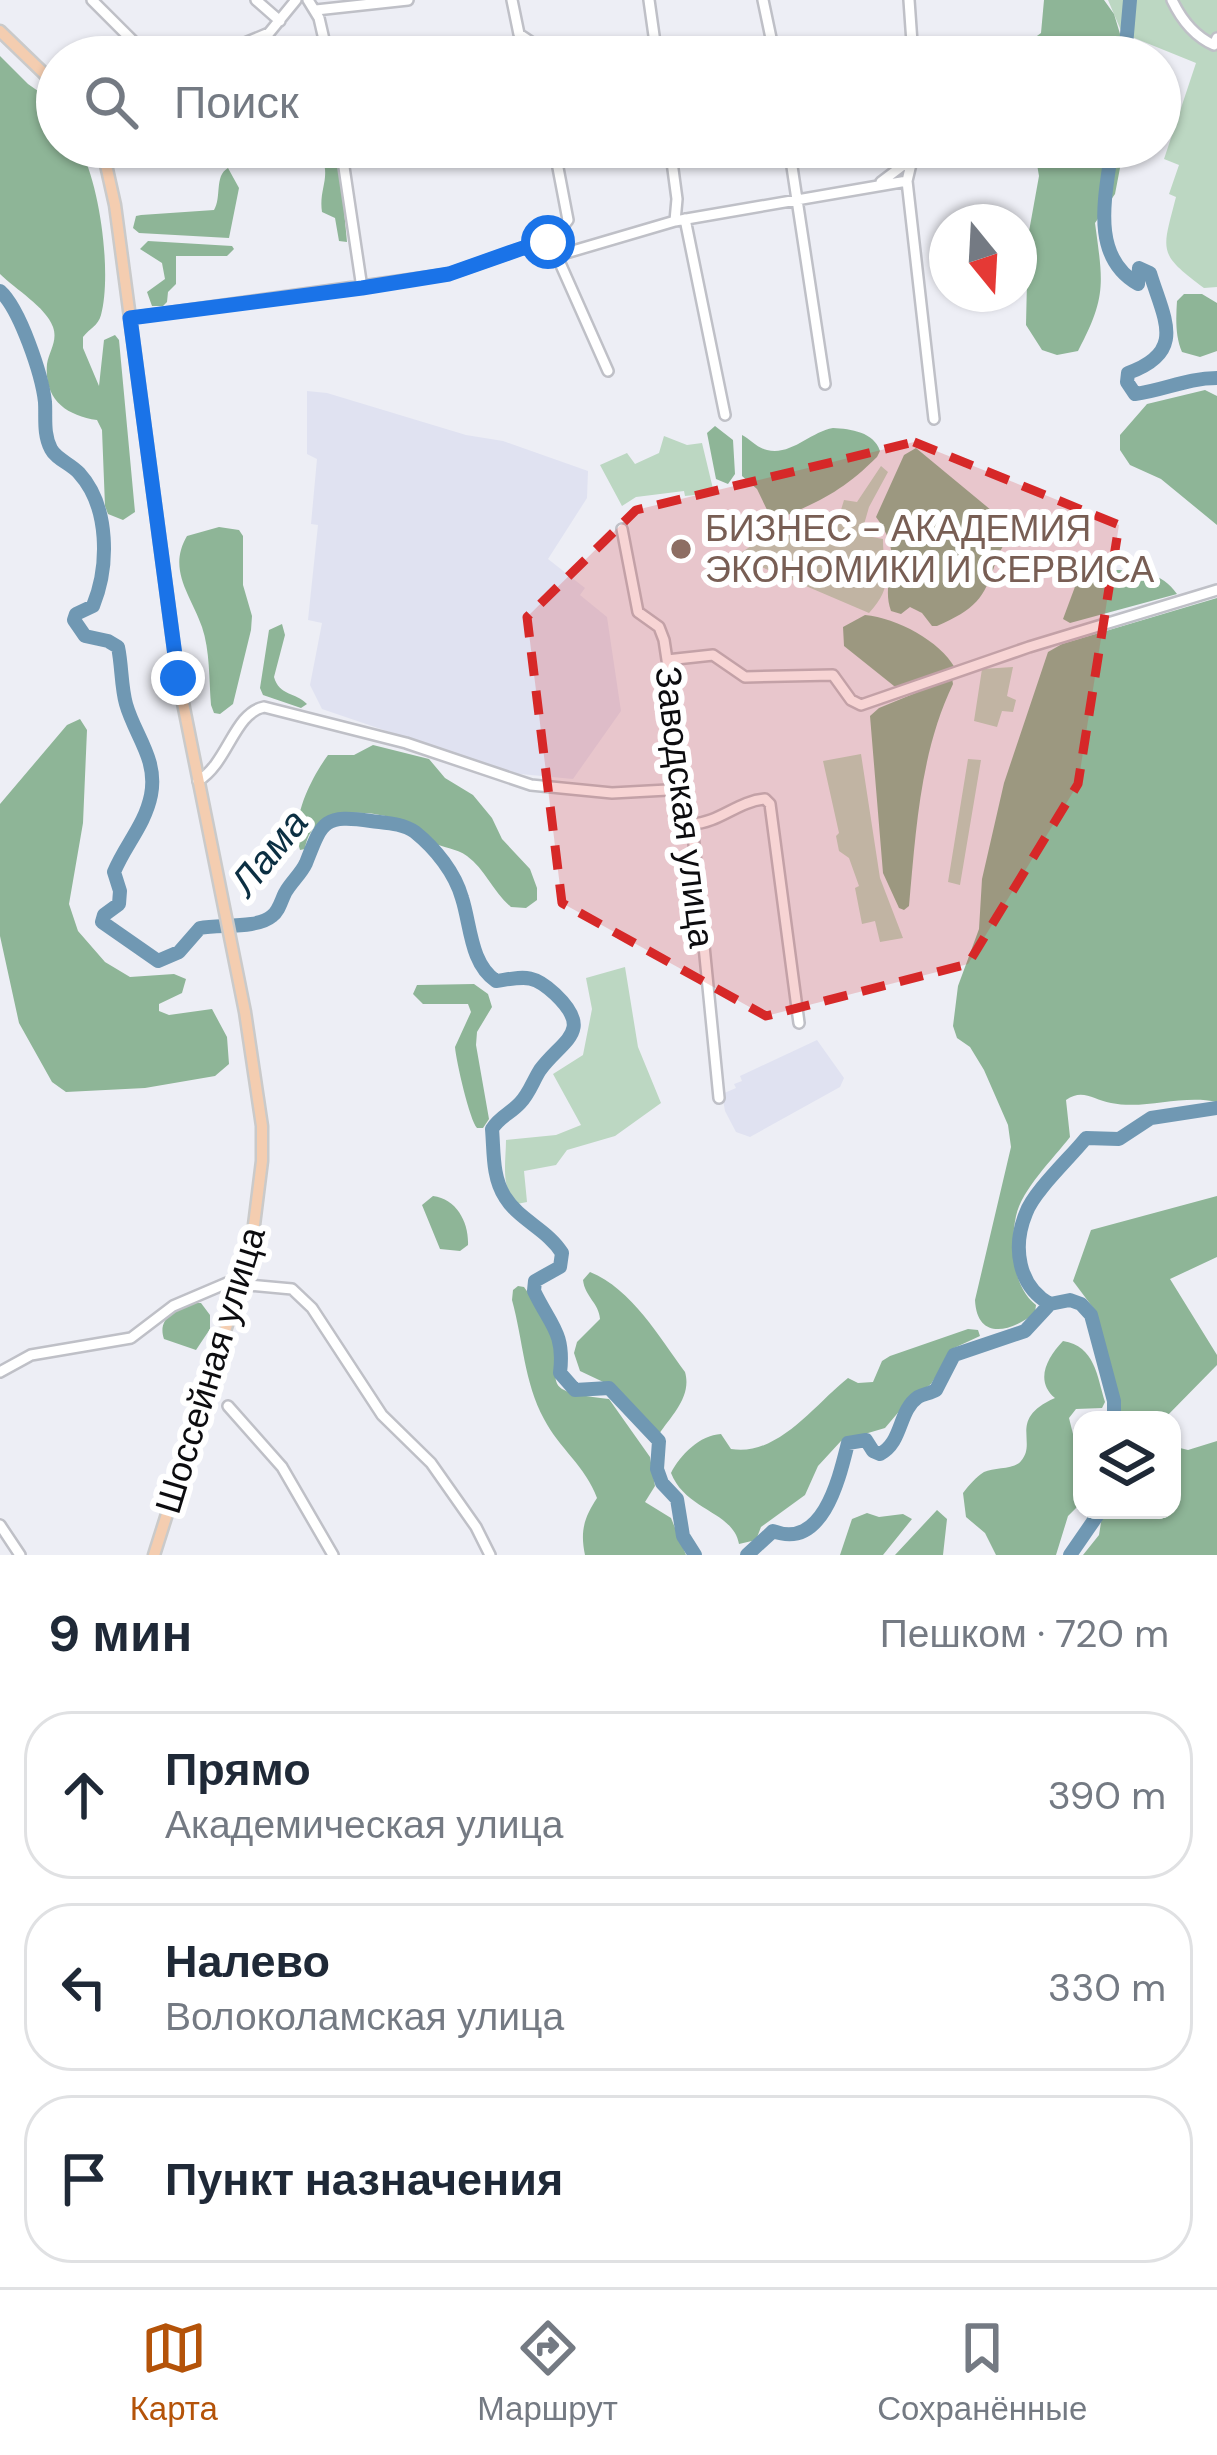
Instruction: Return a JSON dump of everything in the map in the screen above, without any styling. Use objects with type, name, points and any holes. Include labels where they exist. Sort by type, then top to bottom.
[{"type":"main road","points":[[0,31],[36,66]]},
{"type":"main road","name":"Шоссейная улица","points":[[107,168],[178,678],[238,970],[258,1088],[262,1162],[243,1282],[154,1555]]},
{"type":"street","points":[[92,0],[126,36]]},
{"type":"street","points":[[256,0],[280,21]]},
{"type":"street","points":[[262,36],[296,0]]},
{"type":"street","points":[[308,0],[316,10],[323,36]]},
{"type":"street","points":[[316,10],[408,0]]},
{"type":"street","points":[[512,0],[523,36]]},
{"type":"street","points":[[649,0],[654,36]]},
{"type":"street","points":[[763,0],[771,36]]},
{"type":"street","points":[[909,0],[912,36]]},
{"type":"street","points":[[1172,0],[1186,24],[1205,42],[1214,45],[1217,38]]},
{"type":"street","points":[[344,168],[362,288]]},
{"type":"street","points":[[544,250],[568,220],[558,168]]},
{"type":"street","points":[[673,168],[680,220],[725,415]]},
{"type":"street","points":[[792,168],[825,384]]},
{"type":"street","points":[[876,186],[900,168]]},
{"type":"street","points":[[909,168],[934,419]]},
{"type":"street","points":[[130,318],[449,274],[523,248],[556,254],[680,220],[907,181]]},
{"type":"street","points":[[556,254],[608,371]]},
{"type":"street","name":"Заводская улица","points":[[622,529],[638,612],[659,627],[667,660],[692,824],[719,1098]]},
{"type":"street","points":[[667,660],[713,655],[745,677],[833,675],[850,700],[861,705],[1217,590]]},
{"type":"street","points":[[198,781],[217,766],[248,713],[264,707],[406,743],[531,784],[612,793],[686,789]]},
{"type":"street","points":[[692,824],[708,823],[755,800],[770,804],[799,1023]]},
{"type":"street","points":[[0,1372],[32,1355],[131,1338],[186,1299],[227,1283],[278,1286],[300,1294],[382,1415],[431,1463],[490,1555]]},
{"type":"street","points":[[228,1406],[281,1467],[333,1555]]},
{"type":"street","points":[[0,1525],[20,1555]]},
{"type":"highlighted area","points":[[914,442],[1119,525],[1078,784],[968,964],[766,1016],[562,903],[527,617],[636,510]]},
{"type":"shaded area","points":[[307,391],[503,441],[588,471],[587,498],[548,559],[585,588],[580,595],[607,617],[621,711],[573,779],[510,773],[322,709],[310,685],[322,623],[308,620],[318,525],[311,524],[317,459],[307,454]]},
{"type":"shaded area","points":[[817,1040],[844,1078],[840,1087],[750,1137],[736,1132],[722,1094],[736,1088],[740,1076]]},
{"type":"green space","points":[[1044,0],[1104,0],[1121,36],[1037,36]]},
{"type":"green space","points":[[1108,0],[1217,0],[1217,287],[1204,288],[1178,267],[1166,241],[1176,197],[1169,194],[1181,168],[1181,108],[1196,63],[1181,57],[1181,36],[1122,33]]},
{"type":"green space","points":[[0,56],[36,90],[36,168],[88,168],[93,183],[104,253],[104,297],[100,319],[83,337],[83,348],[99,386],[104,340],[115,335],[119,340],[135,512],[123,520],[108,514],[105,506],[102,430],[97,420],[67,410],[49,387],[53,327],[37,305],[0,274]]},
{"type":"green space","points":[[228,168],[239,188],[229,238],[139,233],[133,228],[136,216],[214,210],[221,176]]},
{"type":"green space","points":[[324,168],[340,168],[347,242],[339,241],[335,218],[322,212]]},
{"type":"green space","points":[[1038,168],[1120,168],[1115,194],[1095,223],[1101,275],[1098,302],[1078,351],[1057,355],[1042,350],[1026,325],[1026,312],[1037,312]]},
{"type":"green space","points":[[148,241],[234,249],[227,256],[176,256],[176,284],[163,306],[152,306],[147,292],[165,279],[162,263],[140,249]]},
{"type":"green space","points":[[1184,294],[1202,294],[1217,303],[1217,351],[1200,357],[1182,352],[1176,313],[1177,301]]},
{"type":"green space","points":[[1205,390],[1217,396],[1217,525],[1161,479],[1130,465],[1120,450],[1120,435],[1147,404]]},
{"type":"green space","points":[[715,426],[733,440],[735,474],[728,484],[716,479],[707,433]]},
{"type":"green space","points":[[833,428],[867,436],[880,451],[877,457],[820,500],[780,518],[769,514],[757,489],[742,476],[742,435],[776,451]]},
{"type":"green space","points":[[664,436],[687,445],[702,443],[714,493],[636,497],[622,506],[600,465],[627,453],[635,464],[659,453]]},
{"type":"green space","points":[[916,448],[1003,520],[1009,533],[982,594],[961,614],[937,626],[910,607],[901,614],[891,611],[892,557],[876,517],[904,455]]},
{"type":"green space","points":[[881,466],[888,472],[869,507],[861,535],[883,539],[885,587],[869,613],[736,556],[804,511],[818,534],[834,533],[844,500],[857,502]]},
{"type":"green space","points":[[219,527],[239,530],[243,536],[243,585],[252,616],[233,704],[220,714],[211,705],[205,636],[179,560],[187,536]]},
{"type":"green space","points":[[1098,570],[1152,575],[1177,594],[1070,623],[1063,619],[1076,584]]},
{"type":"green space","points":[[1217,598],[1217,1102],[1124,1105],[1083,1095],[1066,1100],[1070,1137],[1025,1195],[1014,1227],[1018,1276],[1036,1305],[1035,1313],[1016,1325],[989,1327],[977,1313],[975,1300],[1011,1147],[1008,1125],[984,1070],[970,1047],[957,1038],[953,1026],[958,986],[979,929],[982,879],[1004,783],[1048,652]]},
{"type":"green space","points":[[865,615],[916,632],[955,668],[894,686],[844,646],[843,627]]},
{"type":"green space","points":[[282,624],[285,635],[274,677],[280,688],[307,704],[301,708],[263,695],[260,688],[269,630]]},
{"type":"green space","points":[[1013,667],[1007,696],[1016,700],[1013,712],[1002,711],[997,727],[974,721],[982,669]]},
{"type":"green space","points":[[952,678],[926,765],[909,906],[904,910],[883,873],[870,716]]},
{"type":"green space","points":[[80,719],[87,730],[83,823],[69,904],[78,931],[105,962],[130,977],[174,974],[186,979],[182,993],[159,1004],[159,1011],[169,1015],[212,1009],[227,1037],[229,1064],[215,1076],[145,1088],[66,1092],[52,1082],[19,1023],[0,936],[0,804],[67,725]]},
{"type":"green space","points":[[373,745],[429,759],[445,778],[473,795],[502,839],[530,869],[537,900],[526,908],[511,907],[467,856],[431,842],[410,824],[381,815],[332,816],[319,823],[300,850],[300,813],[328,755],[354,755]]},
{"type":"green space","points":[[861,754],[880,878],[903,938],[880,942],[875,921],[862,924],[855,888],[859,886],[849,858],[839,851],[823,761]]},
{"type":"green space","points":[[968,759],[981,760],[960,885],[948,882]]},
{"type":"green space","points":[[625,967],[638,1047],[661,1103],[615,1136],[567,1150],[556,1165],[524,1171],[527,1202],[517,1204],[506,1183],[506,1140],[556,1135],[581,1125],[553,1074],[583,1055],[592,1009],[586,978]]},
{"type":"green space","points":[[474,984],[488,994],[492,1007],[477,1032],[476,1045],[489,1119],[483,1128],[477,1128],[471,1114],[455,1047],[471,1012],[468,1004],[423,1004],[413,994],[417,985]]},
{"type":"green space","points":[[433,1196],[449,1202],[464,1221],[468,1245],[460,1251],[440,1249],[422,1205]]},
{"type":"green space","points":[[1217,1196],[1217,1257],[1170,1279],[1217,1355],[1217,1365],[1172,1411],[1117,1411],[1094,1309],[1073,1281],[1091,1230]]},
{"type":"green space","points":[[590,1272],[632,1302],[685,1372],[683,1397],[659,1434],[616,1388],[580,1371],[574,1353],[577,1342],[600,1319],[583,1280]]},
{"type":"green space","points":[[518,1286],[524,1287],[549,1324],[560,1387],[609,1399],[650,1457],[655,1486],[645,1502],[671,1518],[686,1555],[585,1555],[584,1525],[597,1498],[537,1405],[512,1300]]},
{"type":"green space","points":[[190,1303],[201,1303],[210,1315],[210,1329],[196,1350],[164,1339],[162,1332],[169,1316]]},
{"type":"green space","points":[[968,1329],[978,1330],[980,1336],[954,1348],[931,1384],[885,1428],[841,1441],[818,1466],[805,1495],[761,1527],[756,1540],[739,1544],[728,1524],[687,1495],[671,1473],[685,1453],[706,1438],[721,1434],[731,1449],[764,1445],[795,1426],[848,1378],[873,1382],[882,1361],[890,1356]]},
{"type":"green space","points":[[1063,1341],[1082,1349],[1097,1373],[1105,1402],[1102,1408],[1076,1409],[1069,1418],[1073,1511],[1056,1555],[996,1555],[985,1533],[966,1517],[963,1493],[984,1472],[1021,1461],[1032,1414],[1055,1398],[1044,1377]]},
{"type":"green space","points":[[1217,1441],[1217,1555],[1083,1555],[1099,1535],[1102,1519],[1181,1519],[1181,1448]]},
{"type":"green space","points":[[937,1510],[947,1519],[943,1555],[895,1555]]},
{"type":"green space","points":[[867,1513],[879,1517],[903,1514],[912,1519],[883,1555],[840,1555],[852,1519]]},
{"type":"waterway","points":[[1127,36],[1130,0]]},
{"type":"waterway","points":[[1109,168],[1104,223],[1112,257],[1138,284],[1139,268],[1150,273],[1165,319],[1165,344],[1146,365],[1128,373],[1127,382],[1135,394],[1217,378]]},
{"type":"waterway","name":"Лама","points":[[0,291],[15,312],[35,360],[51,449],[79,473],[97,503],[104,538],[102,574],[93,606],[76,614],[74,620],[85,636],[118,647],[126,704],[151,770],[148,806],[114,872],[119,904],[102,922],[158,961],[179,952],[200,928],[248,924],[272,916],[321,830],[334,820],[399,825],[430,846],[459,889],[476,954],[487,973],[496,981],[521,978],[540,983],[573,1018],[571,1035],[540,1070],[523,1099],[492,1129],[496,1172],[511,1205],[562,1253],[560,1267],[535,1281],[534,1291],[558,1338],[560,1373],[575,1390],[609,1388],[659,1441],[657,1469],[662,1483],[677,1499],[683,1536],[695,1555]]},
{"type":"waterway","points":[[1050,1304],[1031,1287],[1019,1252],[1026,1213],[1044,1185],[1086,1138],[1119,1139],[1151,1118],[1217,1108]]},
{"type":"waterway","name":"Лама","points":[[747,1555],[773,1531],[790,1534],[816,1521],[833,1492],[848,1443],[866,1440],[880,1454],[887,1449],[907,1410],[918,1397],[936,1390],[954,1355],[1025,1331],[1050,1304],[1070,1300],[1091,1315],[1114,1411]]},
{"type":"waterway","name":"Лама","points":[[1070,1555],[1095,1519]]},
{"type":"place","name":"БИЗНЕС - АКАДЕМИЯ ЭКОНОМИКИ И СЕРВИСА","points":[[681,549]]},
{"type":"route","points":[[178,678],[130,318],[449,274],[523,248],[544,250],[548,242]]}]
